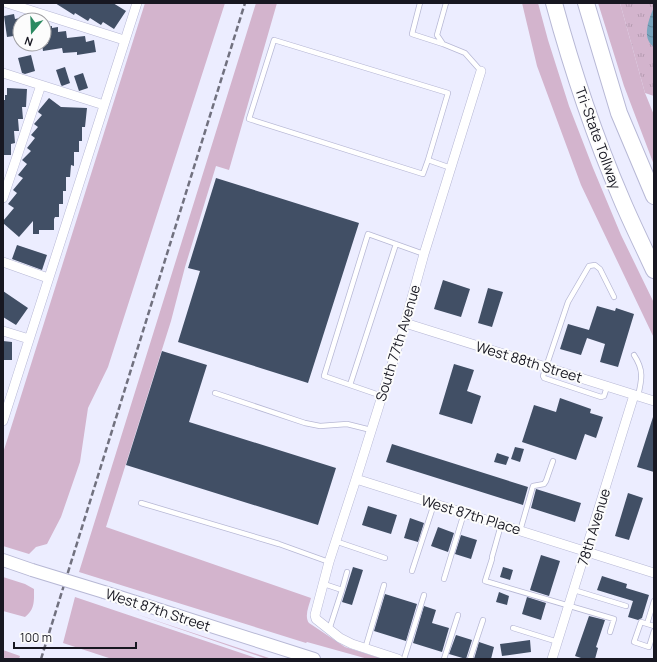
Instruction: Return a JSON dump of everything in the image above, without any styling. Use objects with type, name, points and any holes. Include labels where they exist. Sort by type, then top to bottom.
[{"type":"highway","name":"Tri-State Tollway","points":[[554,3],[568,53],[592,127],[621,199],[654,270]]},
{"type":"highway","name":"Tri-State Tollway","points":[[586,3],[619,113],[654,196]]},
{"type":"main road","name":"West 87th Street","points":[[3,560],[314,659]]},
{"type":"street","points":[[7,3],[124,40]]},
{"type":"street","points":[[3,421],[136,3]]},
{"type":"street","name":"South 77th Avenue","points":[[329,630],[316,619],[315,615],[329,562],[405,323],[424,254],[481,71]]},
{"type":"street","points":[[3,73],[104,105]]},
{"type":"street","points":[[3,198],[42,85]]},
{"type":"street","points":[[3,262],[48,278]]},
{"type":"street","name":"West 88th Street","points":[[405,323],[654,401]]},
{"type":"street","points":[[3,331],[29,339]]},
{"type":"street","name":"78th Avenue","points":[[552,659],[636,395]]},
{"type":"street","name":"West 87th Place","points":[[356,479],[654,573]]},
{"type":"street","points":[[329,630],[352,644],[398,659]]},
{"type":"lane","points":[[420,3],[412,34],[465,53],[481,71]]},
{"type":"lane","points":[[443,44],[437,35],[446,3]]},
{"type":"lane","points":[[274,40],[448,93],[428,160],[423,174],[249,119],[274,40]]},
{"type":"lane","points":[[428,160],[451,168]]},
{"type":"lane","points":[[382,396],[324,376],[368,234],[424,254]]},
{"type":"lane","points":[[350,385],[396,244]]},
{"type":"lane","points":[[607,387],[604,396],[602,397],[544,378],[543,376],[568,302],[589,266],[595,265],[600,269],[614,297]]},
{"type":"lane","points":[[634,355],[640,363],[642,378],[636,395]]},
{"type":"lane","points":[[566,385],[570,375]]},
{"type":"lane","points":[[215,393],[305,423],[320,426],[347,424],[371,430]]},
{"type":"lane","points":[[520,531],[533,486],[544,484],[553,461]]},
{"type":"lane","points":[[141,503],[279,544],[329,562]]},
{"type":"lane","points":[[412,571],[434,504]]},
{"type":"lane","points":[[444,579],[464,513]]},
{"type":"lane","points":[[501,525],[485,581],[614,619],[610,632]]},
{"type":"lane","points":[[335,541],[385,558]]},
{"type":"lane","points":[[329,630],[347,572]]},
{"type":"lane","points":[[324,584],[342,590]]},
{"type":"lane","points":[[365,649],[384,585]]},
{"type":"lane","points":[[574,590],[626,606]]},
{"type":"lane","points":[[404,659],[424,595]]},
{"type":"lane","points":[[647,624],[654,601]]},
{"type":"lane","points":[[444,659],[458,615]]},
{"type":"lane","points":[[470,659],[483,620]]},
{"type":"lane","points":[[654,626],[641,622],[634,642],[649,647],[654,631]]},
{"type":"lane","points":[[513,628],[558,642]]},
{"type":"green space","points":[[145,3],[225,3],[108,367],[88,408],[80,462],[61,517],[47,544],[36,547],[29,554],[3,546],[3,453]]},
{"type":"green space","points":[[256,3],[277,3],[229,170],[216,166],[185,267],[171,321],[106,527],[311,598],[307,614],[309,623],[345,647],[383,659],[368,659],[307,642],[306,643],[79,572]]},
{"type":"green space","points":[[522,3],[538,3],[569,106],[621,235],[654,303],[654,338],[581,185],[537,66]]},
{"type":"green space","points":[[598,3],[620,3],[645,93],[654,115],[654,165],[624,86]]},
{"type":"green space","points":[[620,3],[654,3],[654,96],[645,93]]},
{"type":"green space","points":[[3,577],[25,584],[34,589],[34,601],[32,608],[25,617],[3,611]]},
{"type":"green space","points":[[75,597],[259,659],[112,659],[63,643]]},
{"type":"green space","points":[[133,613],[272,659],[267,659]]},
{"type":"green space","points":[[3,650],[20,656],[19,659],[3,659]]},
{"type":"water","points":[[654,7],[654,47],[648,39],[647,28]]},
{"type":"building","points":[[55,3],[113,3],[126,11],[114,29],[103,22],[101,25],[90,18],[88,21],[75,13],[74,15]]},
{"type":"building","points":[[12,14],[12,36],[7,37],[4,16]]},
{"type":"building","points":[[58,27],[58,32],[66,31],[67,38],[85,36],[86,42],[94,40],[96,52],[77,55],[77,52],[63,53],[62,48],[52,50],[52,28]]},
{"type":"building","points":[[31,55],[35,71],[25,74],[22,73],[18,58]]},
{"type":"building","points":[[65,67],[70,83],[62,86],[56,70]]},
{"type":"building","points":[[83,73],[88,88],[79,91],[74,76]]},
{"type":"building","points":[[7,88],[27,89],[26,107],[22,107],[23,119],[18,119],[19,131],[14,131],[15,143],[11,144],[11,155],[3,155],[4,100],[5,95],[7,95]]},
{"type":"building","points":[[49,98],[61,107],[87,108],[85,127],[82,127],[82,141],[79,141],[79,152],[74,152],[74,166],[71,165],[70,177],[66,177],[66,191],[63,191],[63,204],[59,204],[59,217],[55,217],[54,219],[54,230],[39,230],[39,234],[33,234],[33,221],[19,237],[3,223],[3,221],[14,208],[8,204],[17,193],[13,190],[23,178],[18,175],[27,164],[22,160],[31,151],[27,148],[35,138],[31,135],[38,127],[34,124],[42,115],[38,112]]},
{"type":"building","points":[[216,178],[359,223],[308,383],[178,342],[200,271],[188,268]]},
{"type":"building","points":[[17,245],[47,255],[42,270],[12,259]]},
{"type":"building","points":[[443,280],[470,289],[461,317],[434,309]]},
{"type":"building","points":[[488,288],[503,292],[492,327],[478,323]]},
{"type":"building","points":[[3,291],[28,308],[16,325],[3,317]]},
{"type":"building","points":[[597,306],[615,311],[616,308],[634,314],[618,367],[600,362],[605,344],[587,338],[581,355],[560,349],[568,324],[589,330]]},
{"type":"building","points":[[3,341],[12,342],[12,360],[3,360]]},
{"type":"building","points":[[162,351],[207,365],[189,422],[336,468],[318,525],[126,465]]},
{"type":"building","points":[[454,364],[474,370],[467,391],[481,396],[472,424],[439,414]]},
{"type":"building","points":[[560,398],[591,409],[590,413],[603,417],[596,438],[585,434],[576,460],[522,442],[534,405],[556,412]]},
{"type":"building","points":[[654,417],[654,472],[637,467]]},
{"type":"building","points":[[392,444],[528,487],[523,505],[386,462]]},
{"type":"building","points":[[515,447],[524,449],[520,462],[511,459]]},
{"type":"building","points":[[497,453],[509,457],[506,465],[494,462]]},
{"type":"building","points":[[536,489],[581,503],[575,522],[531,508]]},
{"type":"building","points":[[628,493],[643,498],[629,540],[615,536]]},
{"type":"building","points":[[368,506],[397,515],[391,534],[362,525]]},
{"type":"building","points":[[410,518],[424,523],[418,542],[404,538]]},
{"type":"building","points":[[438,527],[454,533],[448,552],[431,546]]},
{"type":"building","points":[[461,535],[477,540],[471,559],[455,554]]},
{"type":"building","points":[[541,555],[560,561],[549,596],[530,590]]},
{"type":"building","points":[[353,567],[363,570],[352,605],[342,602]]},
{"type":"building","points":[[503,567],[513,570],[510,580],[500,577]]},
{"type":"building","points":[[602,576],[627,584],[626,588],[649,595],[642,618],[638,620],[628,617],[633,601],[597,590]]},
{"type":"building","points":[[499,592],[509,596],[507,605],[496,602]]},
{"type":"building","points":[[385,594],[417,604],[406,641],[374,631]]},
{"type":"building","points":[[527,597],[546,603],[541,620],[522,614]]},
{"type":"building","points":[[424,606],[436,610],[432,623],[449,628],[442,652],[413,643]]},
{"type":"building","points":[[589,616],[605,620],[596,647],[598,648],[595,659],[584,659],[575,656]]},
{"type":"building","points":[[456,635],[472,640],[466,659],[449,654]]},
{"type":"building","points":[[530,640],[531,652],[502,656],[500,644]]},
{"type":"building","points":[[479,642],[494,647],[491,659],[474,659]]},
{"type":"railway","points":[[41,659],[245,3]]}]
